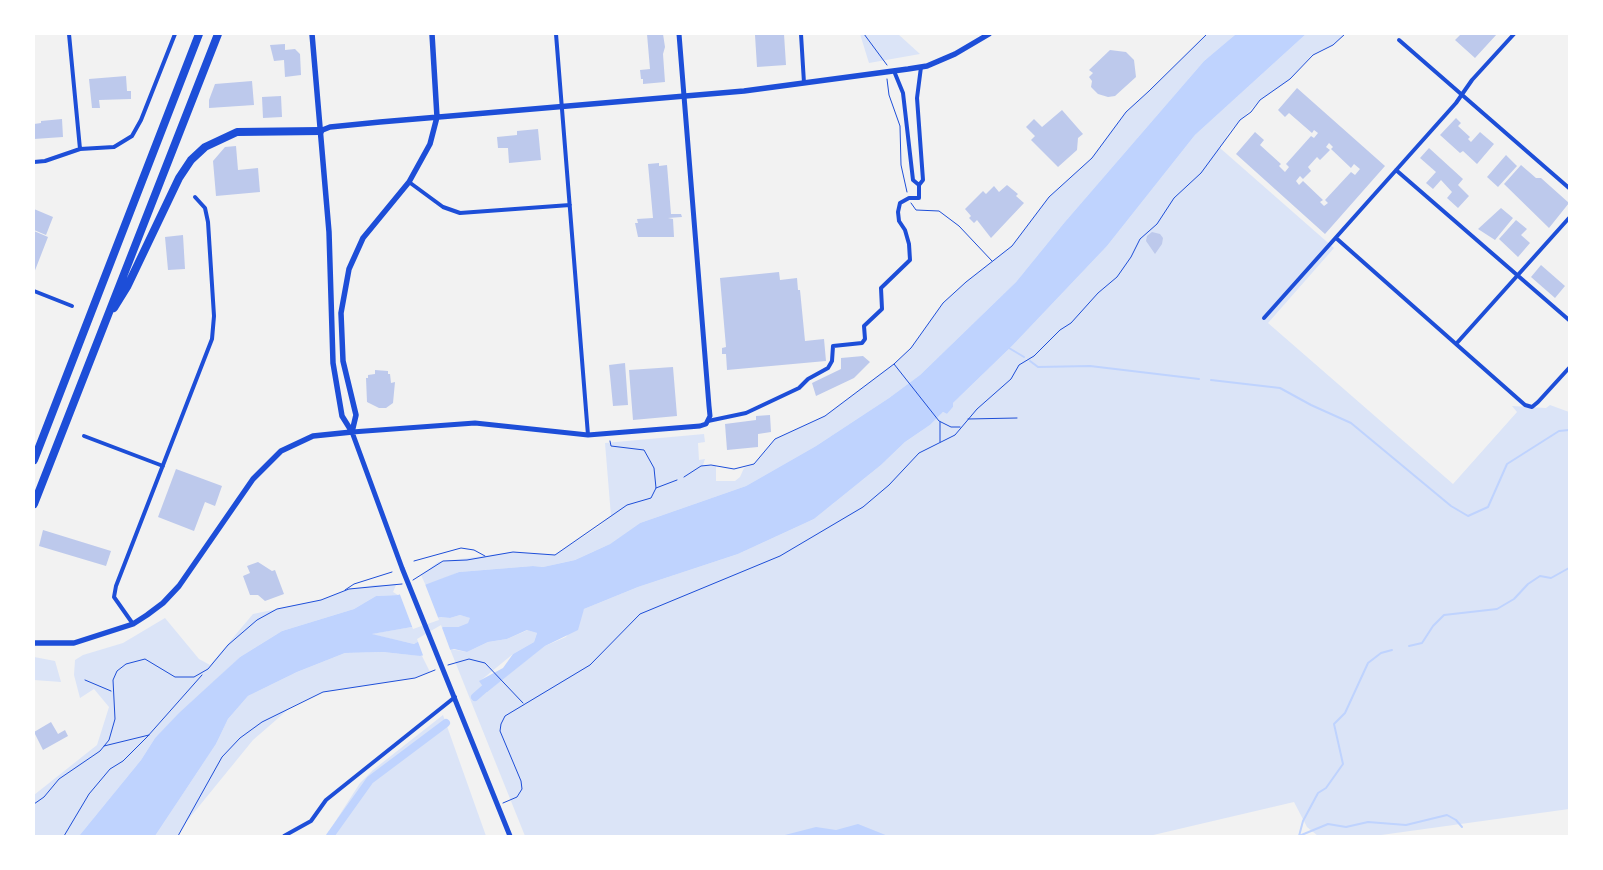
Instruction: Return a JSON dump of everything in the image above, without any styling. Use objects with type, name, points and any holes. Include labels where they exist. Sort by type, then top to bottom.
[{"type":"highway","points":[[34,460],[199,34]]},
{"type":"highway","points":[[34,504],[218,34]]},
{"type":"highway","points":[[104,322],[127,286],[179,178],[191,160],[205,147],[237,132],[320,131]]},
{"type":"main road","points":[[312,34],[329,232],[333,363],[342,416],[352,432]]},
{"type":"main road","points":[[352,432],[356,415],[342,348],[341,313],[349,269],[363,238],[409,182],[430,144],[437,117],[432,34]]},
{"type":"main road","points":[[320,131],[330,127],[684,96],[894,71],[921,67],[954,54],[989,34]]},
{"type":"main road","points":[[34,643],[74,643],[133,624],[164,603],[179,586],[253,479],[281,451],[313,436],[352,432]]},
{"type":"street","points":[[69,34],[80,149]]},
{"type":"street","points":[[34,162],[45,161],[80,149],[114,147],[132,136],[141,120],[175,34]]},
{"type":"street","points":[[556,34],[588,435]]},
{"type":"street","points":[[679,34],[709,406],[708,421]]},
{"type":"street","points":[[801,34],[804,83]]},
{"type":"street","points":[[975,34],[981,39]]},
{"type":"street","points":[[1264,318],[1514,34]]},
{"type":"street","points":[[1399,40],[1569,188]]},
{"type":"street","points":[[510,836],[406,577],[352,432],[503,424],[588,435],[700,426],[708,421],[746,413],[799,388],[808,379],[828,368],[832,361],[833,346],[862,343],[865,338],[864,326],[882,308],[881,288],[910,260],[909,244],[905,230],[899,221],[898,212],[900,203],[909,198],[919,198],[919,185],[923,180],[916,98],[921,67]]},
{"type":"street","points":[[894,71],[903,93],[913,180],[919,185]]},
{"type":"street","points":[[1396,170],[1569,320]]},
{"type":"street","points":[[409,182],[443,207],[460,213],[570,205]]},
{"type":"street","points":[[133,624],[114,597],[212,339],[214,316],[208,222],[205,208],[195,197]]},
{"type":"street","points":[[1456,344],[1569,218]]},
{"type":"street","points":[[1336,238],[1525,405],[1532,407],[1569,368]]},
{"type":"street","points":[[34,291],[72,306]]},
{"type":"street","points":[[84,436],[163,466]]},
{"type":"street","points":[[284,836],[311,821],[326,800],[455,697]]},
{"type":"path","points":[[864,34],[887,64]]},
{"type":"path","points":[[684,477],[701,466],[711,465],[734,469],[754,464],[775,439],[825,416],[894,364],[911,348],[944,303],[1012,246],[1049,197],[1092,158],[1126,112],[1150,91],[1207,34]]},
{"type":"path","points":[[498,805],[517,797],[522,791],[522,781],[500,728],[505,716],[590,665],[640,614],[763,564],[858,511],[889,485],[919,453],[950,439],[968,419],[1007,383],[1019,365],[1034,356],[1060,330],[1071,323],[1098,293],[1117,277],[1132,257],[1140,239],[1157,224],[1174,198],[1201,173],[1240,120],[1251,112],[1260,100],[1290,79],[1312,55],[1333,45],[1345,34]]},
{"type":"path","points":[[887,79],[889,95],[900,126],[901,165],[906,191]]},
{"type":"path","points":[[912,206],[916,210],[939,211],[958,226],[992,261]]},
{"type":"path","points":[[894,364],[939,421],[951,427],[962,427]]},
{"type":"path","points":[[968,419],[1017,418]]},
{"type":"path","points":[[939,421],[940,442]]},
{"type":"path","points":[[344,591],[406,583],[438,562],[513,552],[555,555],[626,506],[650,498],[656,488],[654,468],[644,450],[612,446],[610,441]]},
{"type":"path","points":[[656,488],[677,480]]},
{"type":"path","points":[[414,561],[461,548],[474,550],[486,556]]},
{"type":"path","points":[[64,836],[89,794],[110,769],[123,761],[150,734],[232,641],[266,613],[277,608],[321,600],[344,591],[354,584],[392,572]]},
{"type":"path","points":[[104,746],[114,726],[115,708],[112,691],[113,680],[117,671],[137,659],[150,660],[175,677],[190,678],[202,674]]},
{"type":"path","points":[[178,836],[222,757],[240,738],[262,722],[323,692],[414,678],[458,661],[480,661],[493,669],[524,703]]},
{"type":"path","points":[[85,680],[112,691]]},
{"type":"path","points":[[34,804],[44,797],[59,780],[104,746],[150,734]]},
{"type":"shaded area","points":[[860,34],[898,34],[920,54],[869,63]]},
{"type":"shaded area","points":[[1207,34],[1236,34],[1204,61],[1064,223],[1016,282],[920,375],[889,398],[816,446],[746,486],[640,523],[610,544],[575,560],[543,567],[533,566],[459,572],[426,586],[421,575],[438,562],[513,552],[555,555],[598,527],[611,516],[605,443],[704,434],[705,442],[698,443],[699,460],[705,459],[703,465],[716,466],[716,481],[735,481],[740,477],[744,468],[754,464],[775,439],[825,416],[894,364],[911,348],[943,303],[966,282],[1012,246],[1049,197],[1092,158],[1126,112]]},
{"type":"shaded area","points":[[1306,34],[1345,34],[1333,45],[1312,55],[1290,79],[1260,100],[1229,132],[1220,148],[1334,248],[1268,323],[1453,484],[1517,412],[1512,406],[1546,408],[1550,405],[1569,412],[1569,809],[1374,836],[1318,836],[1307,827],[1294,802],[1149,836],[525,836],[450,649],[467,652],[488,642],[507,639],[528,630],[537,633],[534,642],[513,654],[480,681],[487,691],[545,646],[566,637],[584,609],[638,587],[738,554],[814,519],[881,465],[905,442],[930,425],[943,412],[947,414],[953,407],[953,403],[1013,345],[1107,246],[1195,135]]},
{"type":"shaded area","points":[[375,585],[396,585],[393,592],[398,595],[376,596],[354,609],[282,631],[240,657],[155,738],[141,760],[79,836],[34,836],[34,795],[97,745],[109,707],[94,689],[80,698],[74,675],[75,660],[83,655],[123,643],[165,618],[199,659],[210,665],[253,614],[321,600],[349,589]]},
{"type":"shaded area","points":[[460,615],[471,618],[468,623],[458,627],[443,627],[414,644],[370,634],[412,627],[440,617],[450,618]]},
{"type":"shaded area","points":[[383,652],[422,656],[430,672],[414,678],[323,692],[291,707],[253,740],[187,821],[178,836],[155,836],[216,744],[228,719],[248,696],[297,672],[345,653]]},
{"type":"shaded area","points":[[34,657],[55,661],[61,682],[34,680]]},
{"type":"shaded area","points":[[443,715],[486,836],[326,836],[360,783],[373,770]]},
{"type":"water","points":[[1236,34],[1306,34],[1195,135],[1107,246],[1013,345],[953,403],[953,407],[947,414],[943,412],[930,425],[905,442],[881,465],[814,519],[738,554],[638,587],[584,609],[578,630],[545,646],[487,692],[479,681],[503,668],[513,654],[534,642],[537,633],[527,630],[507,639],[488,642],[467,652],[454,649],[420,656],[383,652],[345,653],[297,672],[248,696],[228,719],[216,744],[155,836],[79,836],[141,760],[155,738],[179,713],[240,657],[282,631],[354,609],[376,596],[398,595],[459,572],[533,566],[543,567],[575,560],[610,544],[640,523],[746,486],[816,446],[889,398],[920,375],[1016,282],[1064,223],[1204,61]],"holes":[[[460,615],[470,618],[468,623],[458,627],[443,627],[414,644],[372,634],[412,627],[440,617],[450,618]]]},
{"type":"water","points":[[858,824],[888,836],[781,836],[816,827],[836,830]]},
{"type":"pier","points":[[425,584],[439,620],[413,629],[399,592]]},
{"type":"pier","points":[[441,625],[451,652],[424,658],[417,639]]},
{"type":"building","points":[[647,34],[663,34],[665,82],[643,84],[643,79],[641,79],[640,70],[650,69]]},
{"type":"building","points":[[784,34],[786,65],[757,67],[755,35]]},
{"type":"building","points":[[1461,34],[1497,34],[1475,58],[1455,40]]},
{"type":"building","points":[[285,44],[285,50],[295,49],[300,54],[301,75],[285,77],[284,60],[274,61],[270,45]]},
{"type":"building","points":[[1110,50],[1126,52],[1134,60],[1136,77],[1115,96],[1108,97],[1098,94],[1091,87],[1092,81],[1089,77],[1093,73],[1089,70]]},
{"type":"building","points":[[126,76],[127,91],[131,91],[131,99],[99,100],[100,108],[92,108],[89,79]]},
{"type":"building","points":[[252,81],[254,105],[209,108],[209,100],[215,84]]},
{"type":"building","points":[[1297,88],[1385,166],[1325,234],[1236,154],[1255,132],[1264,140],[1260,145],[1281,164],[1279,166],[1285,172],[1289,167],[1286,164],[1311,136],[1314,138],[1318,133],[1314,130],[1312,133],[1289,113],[1285,117],[1278,110]],"holes":[[[1329,143],[1333,147],[1331,149],[1351,168],[1354,164],[1360,169],[1355,175],[1351,172],[1325,200],[1328,203],[1324,206],[1320,202],[1323,200],[1303,181],[1299,185],[1296,181],[1300,176],[1303,179],[1311,171],[1308,167],[1317,157],[1320,160],[1330,150],[1326,147]]]},
{"type":"building","points":[[281,96],[282,117],[263,118],[262,97]]},
{"type":"building","points":[[1062,110],[1083,134],[1078,138],[1077,150],[1058,167],[1031,140],[1035,136],[1026,127],[1034,119],[1042,127]]},
{"type":"building","points":[[1456,118],[1461,123],[1458,126],[1470,137],[1468,139],[1471,142],[1480,132],[1494,144],[1477,164],[1463,151],[1460,153],[1440,135]]},
{"type":"building","points":[[62,119],[63,137],[34,139],[34,124],[41,123],[41,121]]},
{"type":"building","points":[[538,129],[541,160],[509,163],[508,148],[498,148],[497,137],[517,135],[517,131]]},
{"type":"building","points":[[236,146],[238,170],[258,168],[260,192],[216,196],[213,161],[225,147]]},
{"type":"building","points":[[1429,148],[1463,179],[1458,185],[1469,196],[1458,208],[1447,198],[1452,192],[1441,180],[1433,189],[1426,183],[1436,172],[1420,158]]},
{"type":"building","points":[[1506,155],[1517,166],[1498,187],[1487,177]]},
{"type":"building","points":[[659,163],[659,166],[667,165],[671,214],[681,214],[682,217],[668,218],[673,219],[674,237],[638,237],[635,223],[638,223],[637,219],[653,218],[648,164]]},
{"type":"building","points":[[1521,165],[1536,178],[1541,178],[1569,203],[1549,228],[1504,184]]},
{"type":"building","points":[[1007,185],[1018,194],[1016,196],[1024,203],[991,238],[977,220],[974,223],[969,218],[971,216],[965,209],[983,191],[986,194],[994,186],[999,192]]},
{"type":"building","points":[[1501,208],[1513,218],[1495,240],[1478,229]]},
{"type":"building","points":[[34,209],[53,217],[46,235],[34,230]]},
{"type":"building","points":[[1516,220],[1527,229],[1521,235],[1530,243],[1518,257],[1499,239]]},
{"type":"building","points":[[34,231],[48,237],[34,273]]},
{"type":"building","points":[[1152,232],[1160,234],[1163,238],[1162,244],[1155,254],[1146,241],[1147,236]]},
{"type":"building","points":[[183,235],[185,269],[168,270],[165,237]]},
{"type":"building","points":[[1541,265],[1565,286],[1555,298],[1531,277]]},
{"type":"building","points":[[779,272],[780,280],[797,278],[805,341],[824,339],[826,361],[727,370],[726,354],[722,354],[722,348],[726,347],[720,278]]},
{"type":"building","points":[[863,356],[870,362],[854,378],[816,396],[812,383],[841,369],[841,358]]},
{"type":"building","points":[[625,363],[628,405],[613,406],[609,365]]},
{"type":"building","points":[[673,367],[677,416],[633,420],[629,370]]},
{"type":"building","points":[[375,370],[388,371],[391,383],[395,382],[393,403],[386,408],[379,408],[367,402],[366,378],[368,378],[368,375],[375,374]]},
{"type":"building","points":[[770,415],[771,432],[758,434],[758,447],[727,450],[725,424],[756,420],[756,416]]},
{"type":"building","points":[[176,469],[222,486],[215,506],[205,502],[194,531],[158,517]]},
{"type":"building","points":[[43,530],[111,551],[106,566],[39,546]]},
{"type":"building","points":[[258,562],[272,571],[275,570],[284,594],[265,601],[258,595],[250,595],[243,576],[250,573],[247,566]]},
{"type":"building","points":[[51,722],[58,734],[65,730],[68,736],[43,750],[34,732]]},
{"type":"waterway","points":[[1009,348],[1024,357]]},
{"type":"waterway","points":[[1030,361],[1038,367],[1090,366],[1199,379]]},
{"type":"waterway","points":[[1211,380],[1280,388],[1311,405],[1351,423],[1451,506],[1468,516],[1488,507],[1507,464],[1559,431],[1569,430]]},
{"type":"waterway","points":[[1409,646],[1422,643],[1433,626],[1444,615],[1497,609],[1514,599],[1528,584],[1540,576],[1551,578],[1569,568]]},
{"type":"waterway","points":[[1299,836],[1303,821],[1318,793],[1326,788],[1343,764],[1334,724],[1345,713],[1368,663],[1381,653],[1392,650]]},
{"type":"waterway","points":[[475,697],[492,682]]},
{"type":"waterway","points":[[330,836],[370,780],[446,723]]},
{"type":"waterway","points":[[1299,836],[1328,824],[1346,827],[1368,822],[1406,825],[1447,815],[1456,820],[1462,827]]}]
